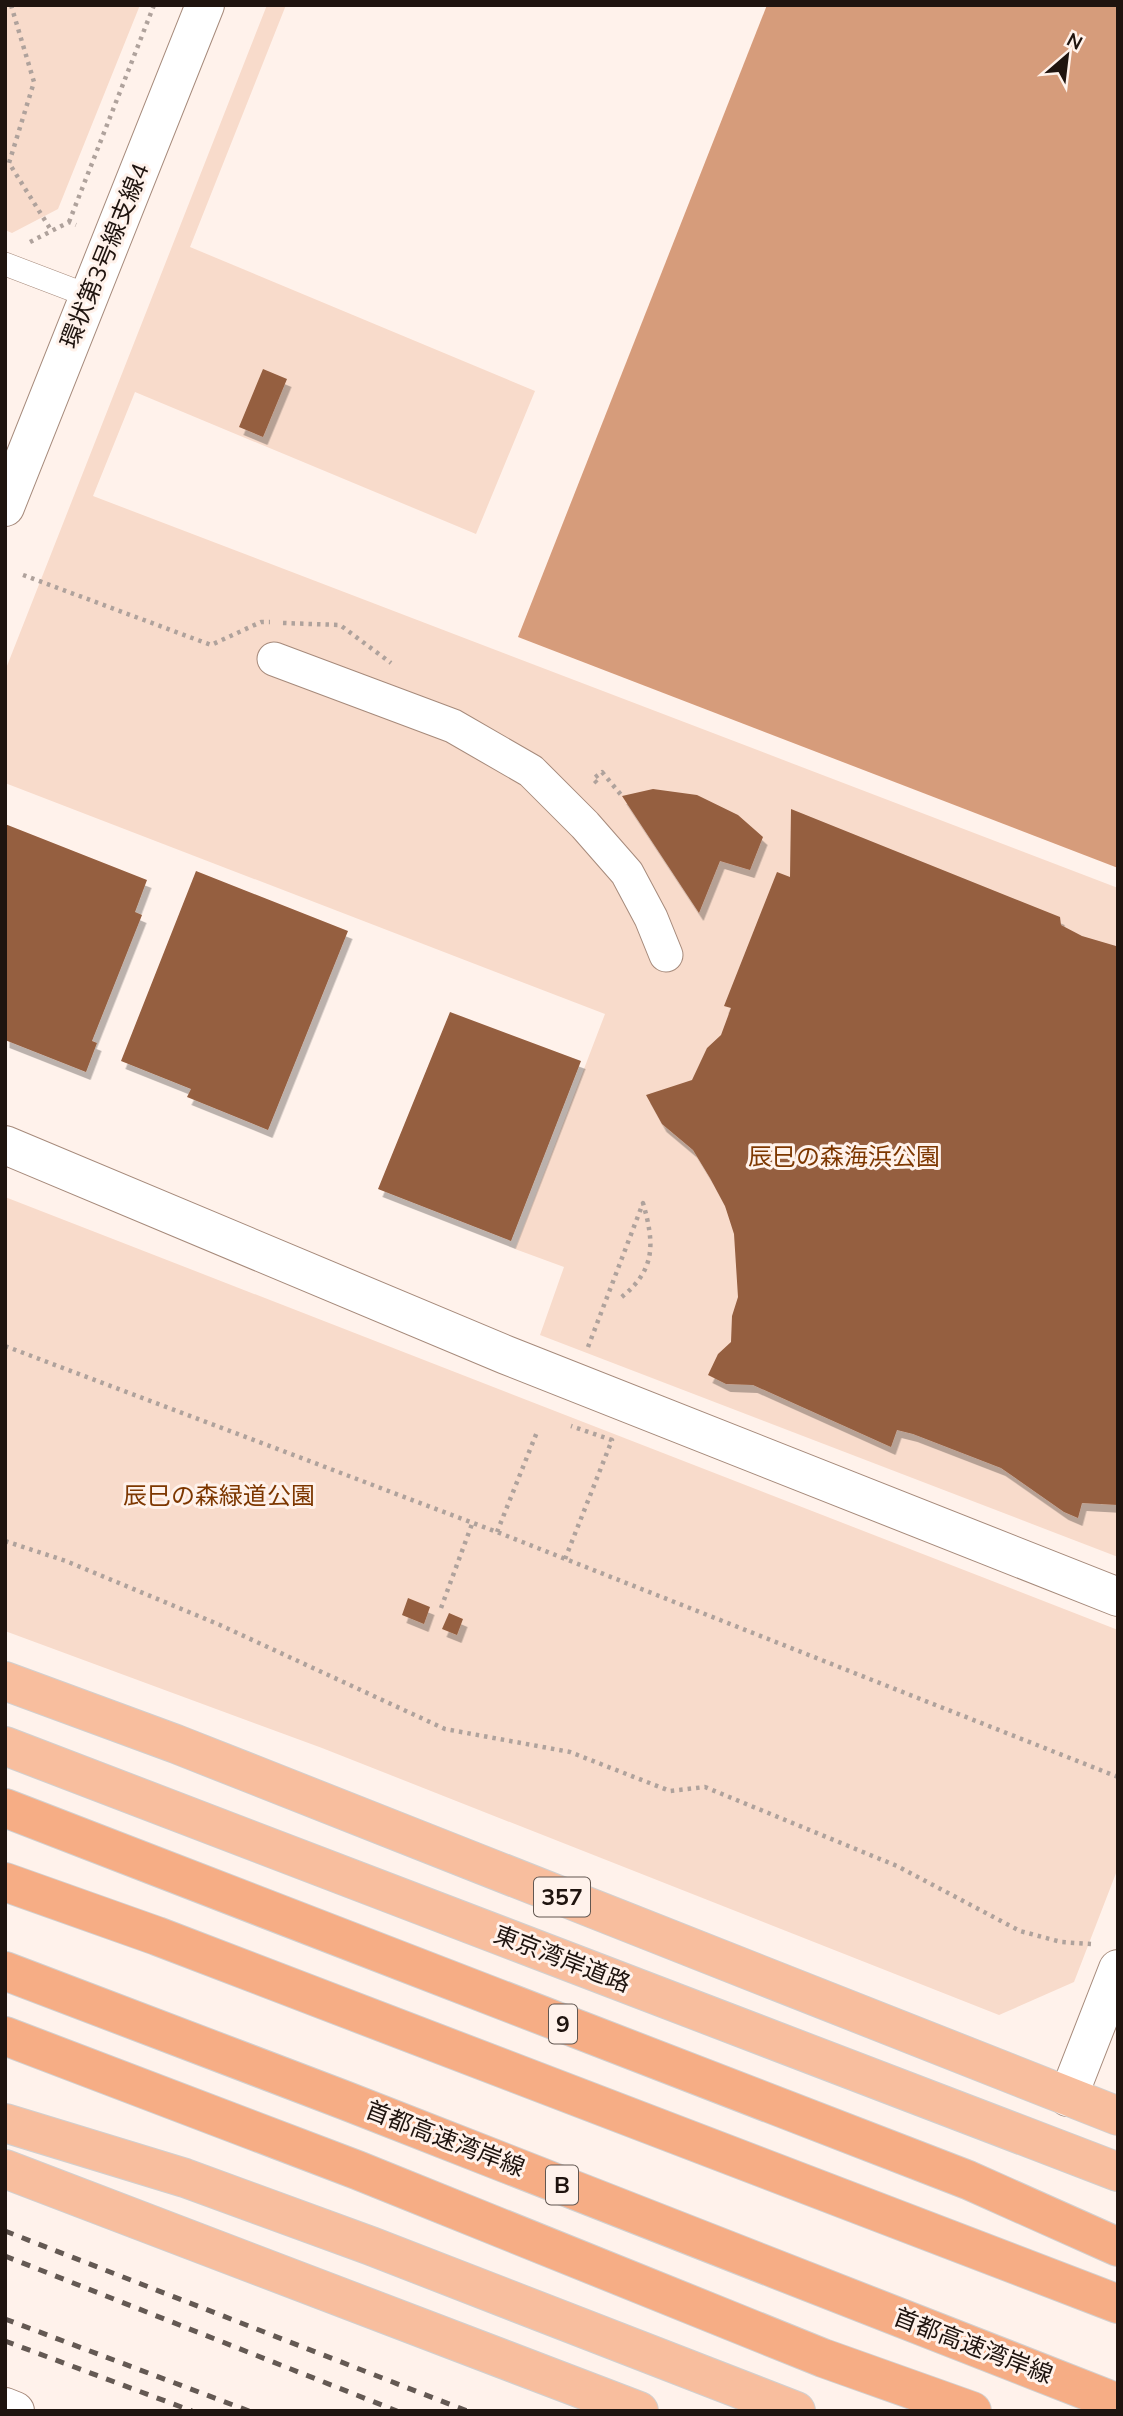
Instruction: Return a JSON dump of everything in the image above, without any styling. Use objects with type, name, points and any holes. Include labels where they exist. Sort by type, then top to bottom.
[{"type":"highway","name":"357","points":[[5,1681],[176,1744],[1118,2116]]},
{"type":"highway","name":"東京湾岸道路","points":[[5,1746],[1118,2172]]},
{"type":"highway","name":"9","points":[[5,1808],[968,2180],[1118,2246]]},
{"type":"highway","points":[[5,1882],[157,1936],[1118,2304]]},
{"type":"highway","name":"首都高速湾岸線","points":[[5,1971],[344,2100],[1118,2403]]},
{"type":"highway","points":[[5,2036],[357,2170],[823,2358],[972,2411]]},
{"type":"highway","points":[[5,2123],[185,2178],[346,2237],[796,2411]]},
{"type":"highway","points":[[5,2169],[639,2411]]},
{"type":"street","name":"環状第3号線支線4","points":[[5,507],[205,5]]},
{"type":"street","points":[[274,659],[453,726],[531,772],[585,825],[626,873],[651,918],[666,956]]},
{"type":"street","points":[[5,1145],[506,1355],[1118,1597]]},
{"type":"street","points":[[1068,2097],[1107,1958]]},
{"type":"street","points":[[5,2407],[15,2411]]},
{"type":"lane","points":[[5,264],[89,296]]},
{"type":"path","points":[[11,5],[34,82],[20,135],[9,163],[51,230]]},
{"type":"path","points":[[18,237],[30,243],[68,222],[154,5]]},
{"type":"path","points":[[68,222],[76,225]]},
{"type":"path","points":[[602,789],[593,779],[602,772],[622,796]]},
{"type":"path","points":[[584,1359],[643,1203],[653,1236],[647,1265],[634,1288],[618,1300]]},
{"type":"path","points":[[5,1346],[497,1532],[1118,1777]]},
{"type":"path","points":[[565,1559],[612,1440],[571,1426]]},
{"type":"path","points":[[497,1532],[537,1432]]},
{"type":"path","points":[[441,1608],[472,1524]]},
{"type":"path","points":[[5,1541],[66,1560],[220,1625],[445,1729],[570,1752],[670,1791],[705,1787],[897,1866],[1020,1931],[1107,1958]]},
{"type":"green space","points":[[5,5],[140,5],[58,209],[12,233],[5,230]]},
{"type":"green space","name":"辰巳の森海浜公園","points":[[267,5],[286,5],[190,247],[535,391],[476,534],[135,392],[93,496],[1118,888],[1118,1557],[540,1335],[564,1267],[515,1249],[605,1014],[5,783],[5,671]]},
{"type":"green space","name":"辰巳の森緑道公園","points":[[5,1197],[1118,1630],[1118,1868],[1074,1982],[999,2015],[322,1748],[5,1631]]},
{"type":"shaded area","points":[[767,5],[1118,5],[1118,868],[518,637]]},
{"type":"building","points":[[263,369],[287,379],[263,437],[239,427]]},
{"type":"building","points":[[653,789],[697,795],[738,815],[763,837],[750,870],[720,861],[699,913],[622,796]]},
{"type":"building","points":[[791,809],[1060,917],[1061,925],[1082,936],[1116,946],[1118,943],[1118,1505],[1082,1503],[1078,1518],[1064,1512],[1001,1468],[897,1430],[891,1447],[753,1385],[726,1384],[708,1375],[718,1354],[731,1342],[732,1316],[738,1297],[734,1234],[725,1206],[693,1150],[662,1124],[646,1095],[692,1080],[707,1048],[721,1035],[731,1008],[724,1006],[777,872],[790,877]]},
{"type":"building","points":[[5,824],[147,880],[135,912],[142,915],[92,1041],[97,1043],[86,1072],[5,1040]]},
{"type":"building","points":[[196,871],[348,931],[268,1130],[187,1097],[191,1089],[121,1061]]},
{"type":"building","points":[[450,1012],[581,1061],[511,1241],[378,1189]]},
{"type":"building","points":[[408,1598],[430,1607],[424,1624],[402,1615]]},
{"type":"building","points":[[449,1613],[463,1619],[457,1635],[442,1629]]},
{"type":"railway","points":[[5,2231],[467,2411]]},
{"type":"railway","points":[[5,2256],[397,2411]]},
{"type":"railway","points":[[5,2319],[249,2411]]},
{"type":"railway","points":[[5,2341],[192,2411]]}]
